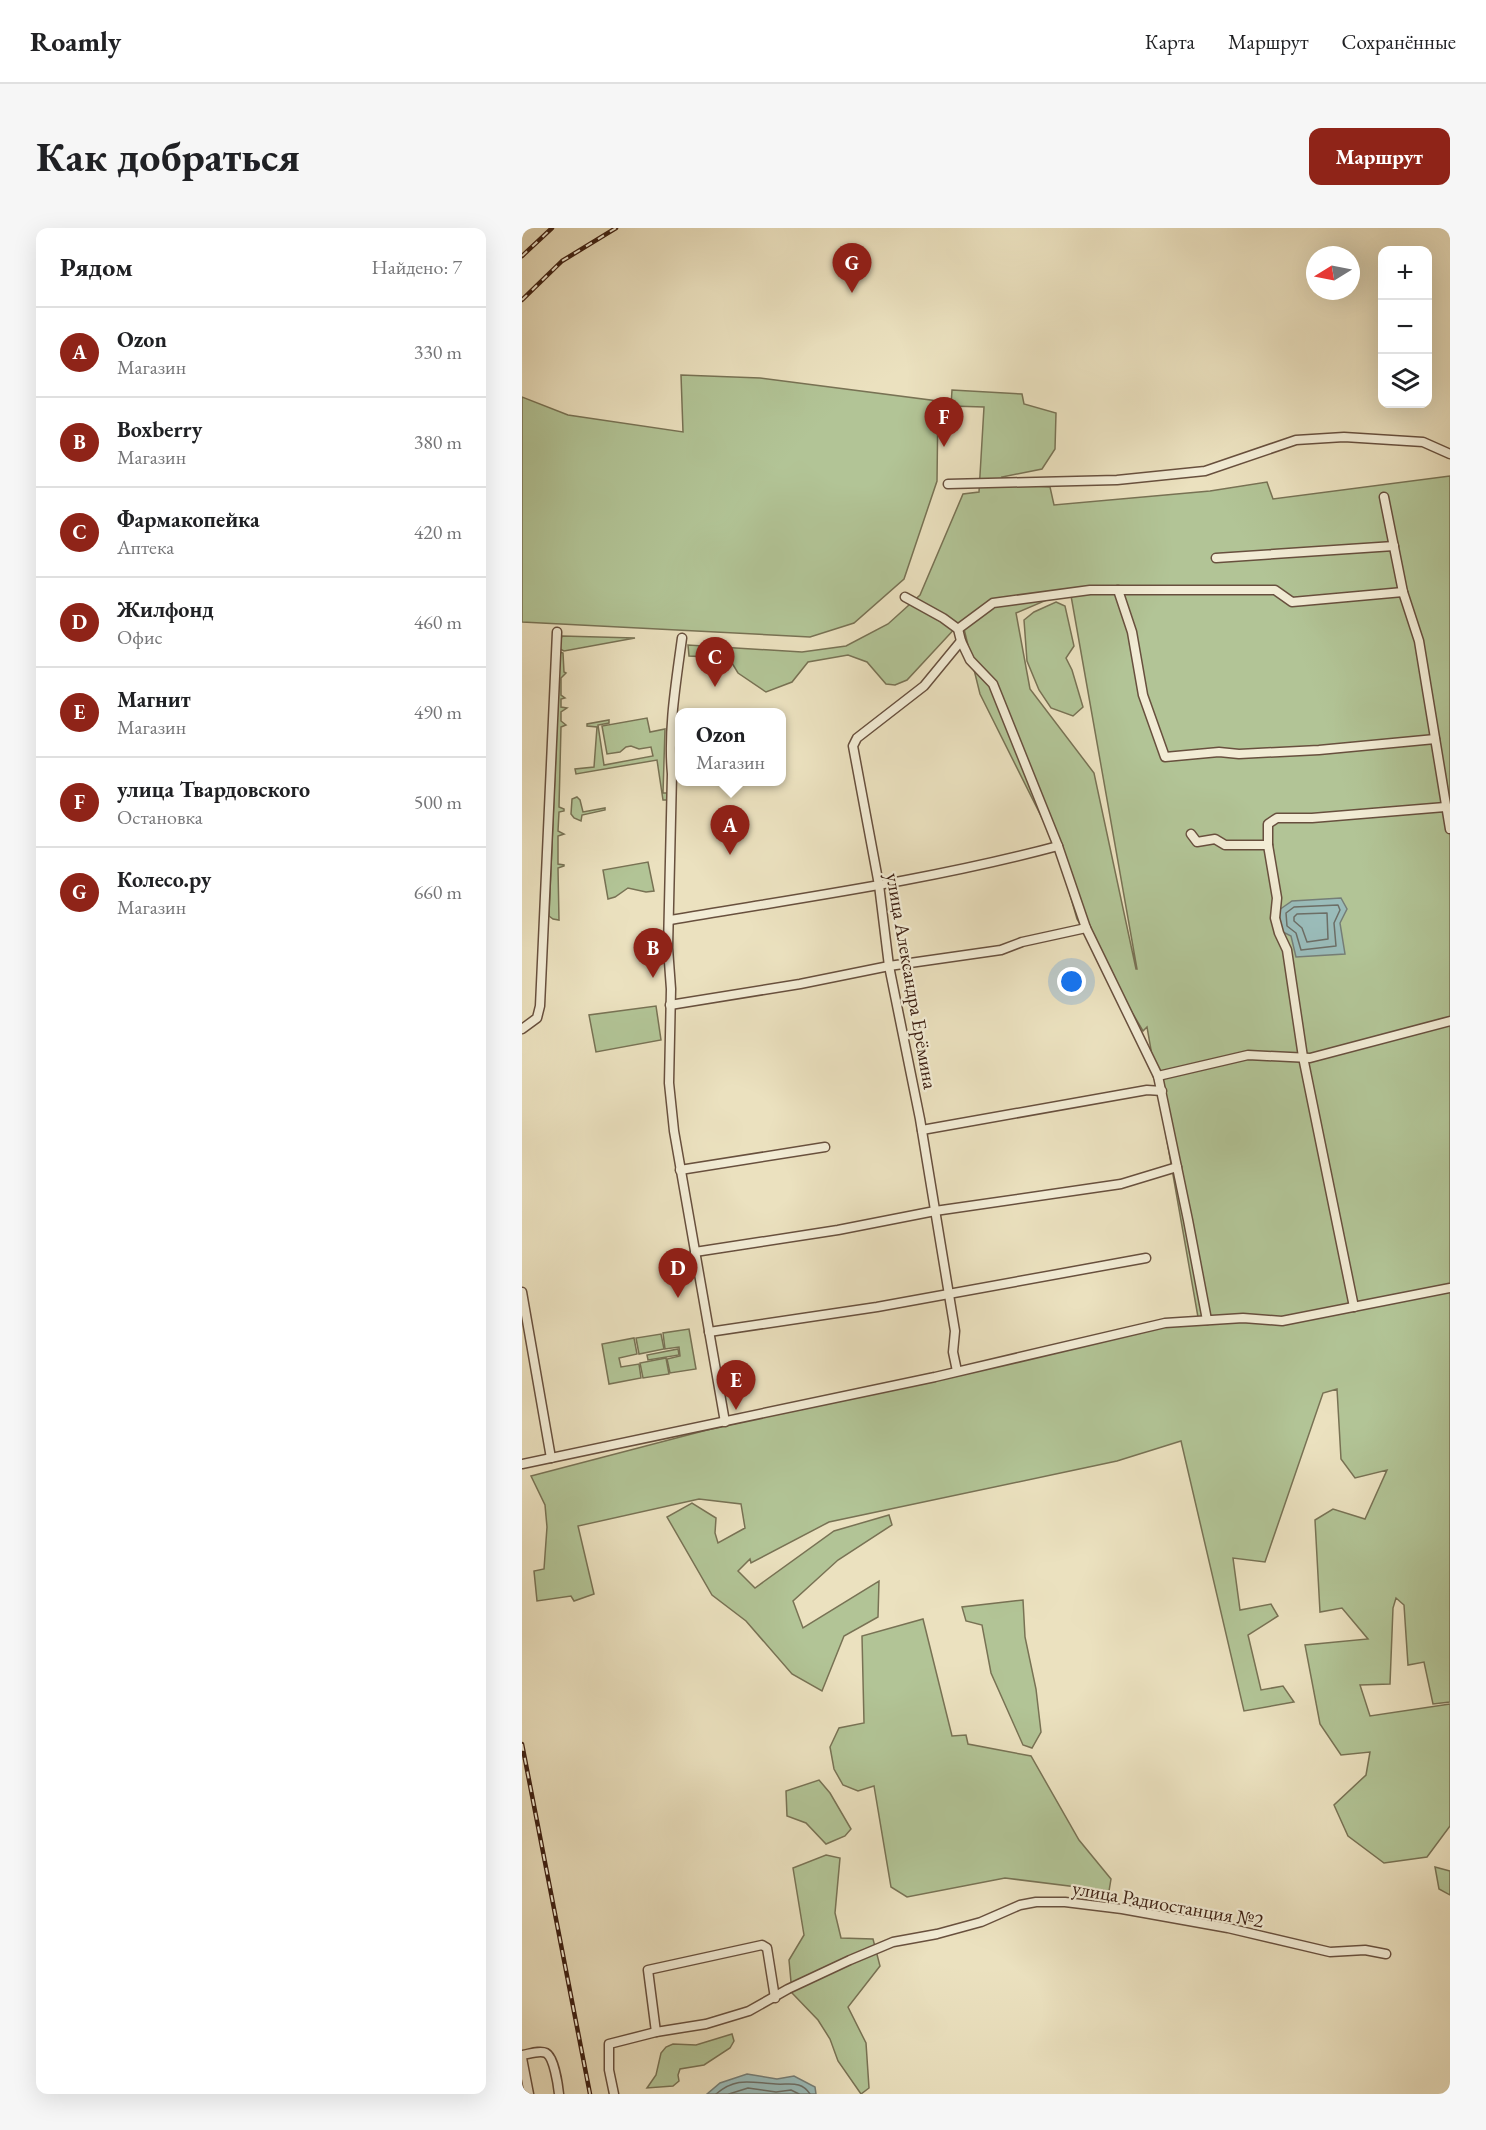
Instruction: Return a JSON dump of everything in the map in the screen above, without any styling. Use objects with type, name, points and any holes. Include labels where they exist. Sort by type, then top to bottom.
[{"type":"street","points":[[948,484],[1117,480],[1205,471],[1296,440],[1344,437],[1423,442],[1448,452]]},
{"type":"street","points":[[1384,497],[1403,592],[1419,641],[1450,829]]},
{"type":"street","points":[[1216,558],[1394,546]]},
{"type":"street","points":[[958,630],[993,603],[1090,590],[1275,590],[1292,602],[1403,592]]},
{"type":"street","points":[[1118,590],[1132,632],[1143,695],[1165,757],[1219,752],[1239,754],[1319,750],[1435,739]]},
{"type":"street","points":[[905,597],[943,618],[958,630],[970,660],[993,684],[1058,846],[1086,928],[1158,1076],[1207,1320]]},
{"type":"street","points":[[522,1029],[537,1018],[540,1006],[556,632]]},
{"type":"street","points":[[682,638],[675,690],[671,754],[668,948],[671,989],[669,1083],[680,1170],[724,1422]]},
{"type":"street","name":"улица Александра Ерёмина","points":[[957,1371],[953,1352],[955,1331],[922,1130],[889,966],[879,885],[853,746],[857,738],[924,686],[961,641]]},
{"type":"street","points":[[1354,1307],[1303,1057],[1287,950],[1275,918],[1277,898],[1268,845],[1268,824],[1277,818],[1312,818],[1445,807]]},
{"type":"street","points":[[1191,834],[1197,842],[1215,839],[1225,845],[1268,845]]},
{"type":"street","points":[[670,920],[994,864],[1058,846]]},
{"type":"street","points":[[670,1005],[800,984],[889,966],[1001,950],[1022,942],[1086,928]]},
{"type":"street","points":[[1158,1076],[1248,1055],[1310,1058],[1450,1021]]},
{"type":"street","points":[[922,1130],[1148,1090],[1162,1091]]},
{"type":"street","points":[[680,1170],[825,1147]]},
{"type":"street","points":[[695,1252],[838,1230],[935,1211],[1121,1184],[1177,1167]]},
{"type":"street","points":[[709,1332],[877,1306],[1146,1258]]},
{"type":"street","points":[[522,1464],[1038,1354],[1165,1323],[1243,1318],[1282,1321],[1450,1288]]},
{"type":"street","points":[[522,1292],[551,1458]]},
{"type":"street","name":"улица Радиостанция №2","points":[[614,2094],[609,2070],[609,2044],[749,2012],[850,1960],[893,1942],[937,1934],[981,1922],[1020,1905],[1036,1902],[1065,1902],[1122,1909],[1228,1928],[1330,1952],[1365,1950],[1386,1954]]},
{"type":"street","points":[[656,2032],[648,1970],[762,1945],[767,1948],[775,1998]]},
{"type":"street","points":[[528,2094],[522,2057],[543,2052],[551,2059],[559,2094]]},
{"type":"green space","points":[[681,375],[760,378],[938,401],[937,481],[904,579],[854,623],[810,637],[522,622],[522,397],[568,415],[683,432]]},
{"type":"green space","points":[[952,390],[1022,394],[1024,404],[1056,413],[1055,449],[1042,469],[1002,477],[1006,484],[1050,487],[1054,505],[1210,491],[1267,482],[1273,499],[1450,476],[1450,1702],[1433,1704],[1424,1662],[1408,1665],[1404,1605],[1396,1598],[1393,1608],[1390,1684],[1360,1685],[1370,1716],[1450,1704],[1450,1826],[1427,1857],[1384,1863],[1348,1836],[1334,1805],[1366,1775],[1370,1752],[1341,1755],[1320,1724],[1305,1645],[1368,1639],[1342,1608],[1320,1612],[1315,1520],[1333,1509],[1365,1519],[1387,1470],[1355,1478],[1341,1459],[1337,1389],[1323,1393],[1265,1562],[1233,1558],[1240,1610],[1271,1604],[1278,1616],[1248,1635],[1261,1690],[1283,1686],[1294,1702],[1244,1711],[1181,1441],[1117,1461],[829,1522],[751,1563],[750,1559],[738,1571],[755,1588],[834,1531],[889,1515],[892,1525],[838,1560],[793,1601],[803,1628],[879,1581],[878,1617],[844,1636],[822,1691],[792,1674],[746,1621],[712,1595],[667,1517],[692,1503],[716,1518],[715,1533],[718,1543],[745,1528],[741,1504],[699,1499],[578,1526],[594,1594],[574,1601],[571,1596],[537,1601],[534,1571],[544,1569],[547,1527],[545,1505],[531,1476],[707,1430],[1198,1317],[1147,1027],[1143,1031],[1077,919],[1056,846],[980,694],[964,629],[959,624],[907,680],[895,685],[886,684],[867,662],[848,655],[808,662],[792,682],[766,692],[738,673],[729,658],[689,656],[688,645],[802,652],[846,646],[888,624],[920,595],[963,494],[979,492],[984,407],[951,406]],"holes":[[[1070,590],[1137,969],[1094,773],[1030,689],[1016,613]]]},
{"type":"green space","points":[[1056,602],[1065,606],[1074,646],[1066,658],[1083,707],[1073,716],[1051,708],[1039,690],[1027,661],[1024,620],[1034,612]]},
{"type":"green space","points":[[562,636],[635,638],[564,651],[558,648]]},
{"type":"green space","points":[[560,652],[563,653],[564,672],[566,673],[561,678],[561,695],[565,698],[561,699],[561,707],[567,708],[561,712],[561,721],[566,725],[561,727],[559,807],[564,811],[559,812],[558,831],[564,834],[558,836],[558,864],[564,866],[558,868],[559,920],[549,916]]},
{"type":"green space","points":[[647,718],[650,732],[665,729],[663,793],[669,793],[668,800],[663,800],[657,760],[576,774],[575,769],[594,767],[597,727],[587,726],[587,724],[609,720],[609,723],[598,725],[604,765],[653,756],[651,747],[639,749],[631,746],[620,752],[607,754],[602,726]]},
{"type":"green space","points":[[577,797],[583,812],[605,808],[605,810],[582,815],[581,821],[574,818],[571,814],[572,799]]},
{"type":"green space","points":[[648,862],[654,891],[646,892],[628,888],[608,899],[603,870]]},
{"type":"green space","points":[[656,1006],[661,1040],[596,1052],[589,1015]]},
{"type":"green space","points":[[689,1329],[696,1369],[670,1373],[667,1359],[680,1356],[679,1347],[665,1349],[663,1333]]},
{"type":"green space","points":[[661,1334],[664,1349],[639,1354],[636,1338]]},
{"type":"green space","points":[[634,1338],[637,1354],[619,1358],[621,1367],[639,1364],[641,1378],[609,1384],[602,1344]]},
{"type":"green space","points":[[678,1349],[679,1355],[648,1360],[647,1355]]},
{"type":"green space","points":[[666,1358],[669,1374],[643,1378],[640,1363]]},
{"type":"green space","points":[[1023,1600],[1025,1637],[1036,1689],[1041,1732],[1032,1748],[1023,1745],[991,1673],[982,1625],[966,1621],[962,1607]]},
{"type":"green space","points":[[923,1619],[952,1736],[966,1735],[968,1744],[1031,1756],[1079,1840],[1111,1879],[1109,1891],[1005,1878],[907,1897],[891,1887],[874,1786],[858,1791],[843,1785],[834,1769],[830,1747],[839,1728],[864,1723],[862,1636]]},
{"type":"green space","points":[[819,1780],[830,1793],[851,1829],[845,1836],[826,1844],[806,1823],[787,1816],[786,1791]]},
{"type":"green space","points":[[826,1855],[840,1858],[835,1913],[841,1938],[873,1939],[880,1966],[848,2007],[866,2043],[869,2088],[861,2094],[838,2061],[830,2039],[818,2020],[792,1993],[789,1960],[804,1935],[793,1868]]},
{"type":"green space","points":[[1435,1867],[1450,1871],[1450,1895],[1439,1889]]},
{"type":"green space","points":[[732,2034],[734,2041],[730,2048],[704,2065],[680,2069],[679,2081],[673,2086],[647,2088],[656,2075],[661,2053],[666,2047],[673,2044],[696,2045]]},
{"type":"water","points":[[1341,898],[1347,909],[1340,923],[1345,954],[1296,957],[1291,936],[1281,931],[1279,910],[1292,901]]},
{"type":"water","points":[[747,2074],[777,2079],[794,2076],[815,2087],[816,2094],[707,2094],[720,2083]]},
{"type":"railway","points":[[522,256],[552,228]]},
{"type":"railway","points":[[522,300],[562,261],[616,228]]},
{"type":"railway","points":[[522,1744],[590,2094]]},
{"type":"place","name":"Колесо.ру","points":[[852,293]]},
{"type":"place","name":"улица Твардовского","points":[[944,447]]},
{"type":"place","name":"Фармакопейка","points":[[715,687]]},
{"type":"place","name":"Ozon","points":[[730,855]]},
{"type":"place","name":"Boxberry","points":[[653,978]]},
{"type":"place","name":"Жилфонд","points":[[678,1298]]},
{"type":"place","name":"Магнит","points":[[736,1410]]}]
